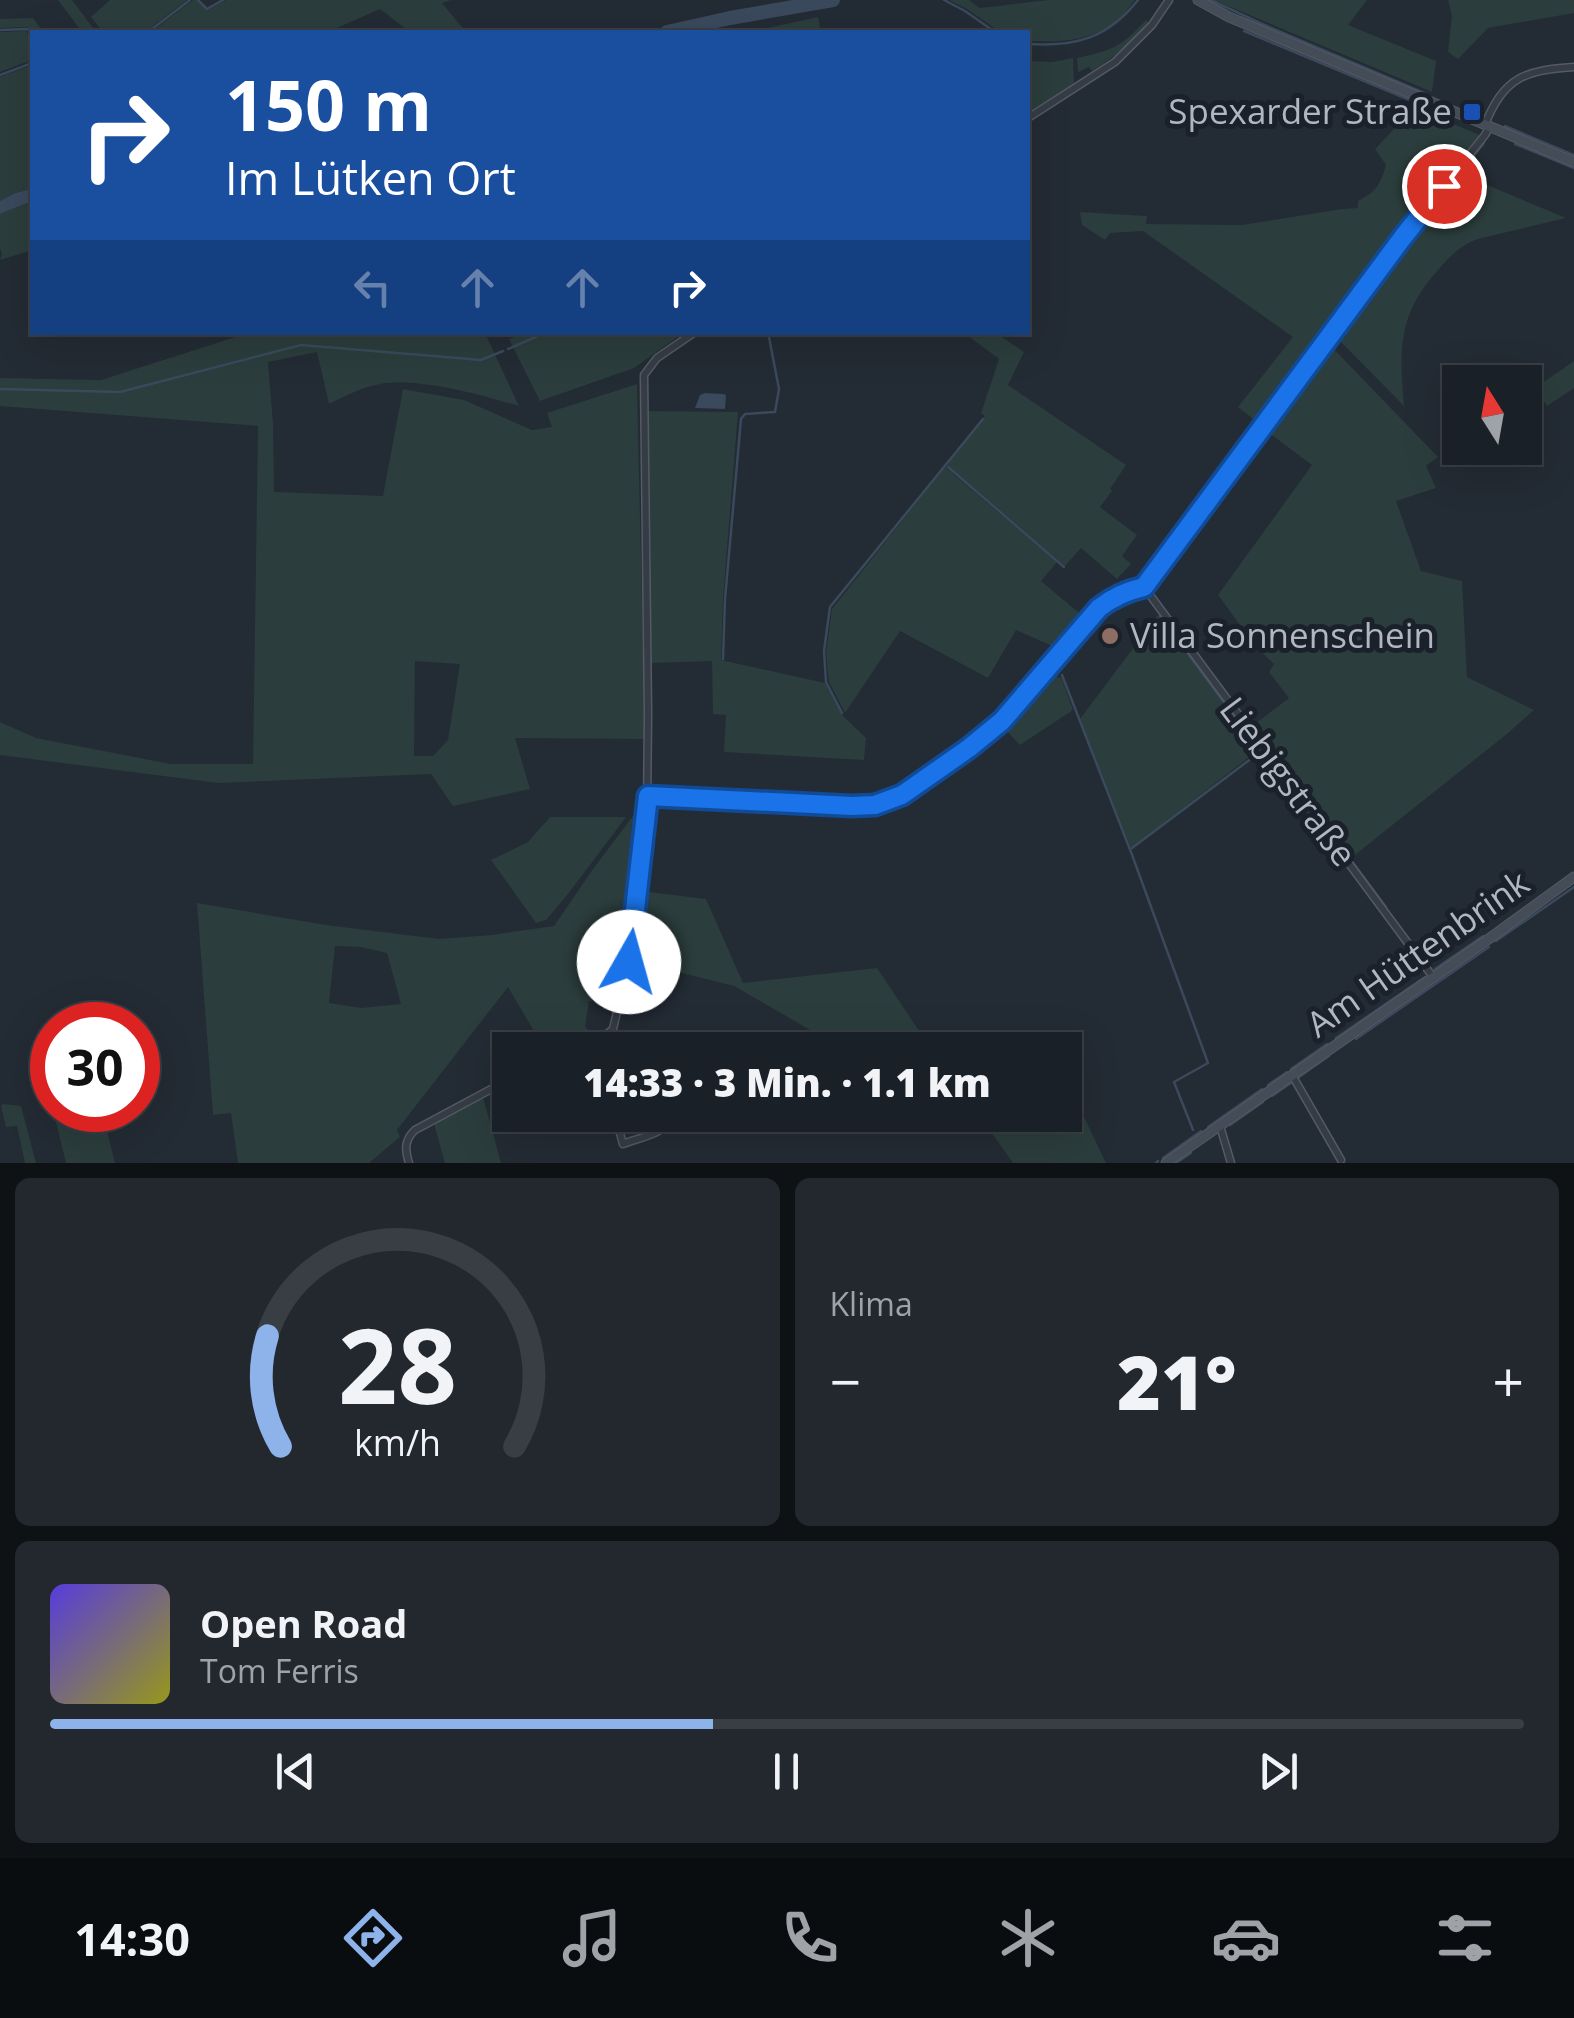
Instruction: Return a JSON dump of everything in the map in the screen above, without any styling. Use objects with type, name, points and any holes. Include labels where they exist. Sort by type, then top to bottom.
[{"type":"street","points":[[1030,117],[1115,62],[1152,26],[1170,0]]},
{"type":"street","points":[[1198,0],[1228,18],[1574,162]]},
{"type":"street","points":[[648,796],[875,805],[902,795],[1002,721],[1099,608],[1129,590],[1144,587],[1403,237],[1485,135],[1494,101],[1508,85],[1525,75],[1574,67]]},
{"type":"street","points":[[610,1032],[629,962],[648,796],[644,374],[657,358],[691,335]]},
{"type":"street","name":"Liebigstraße","points":[[1144,587],[1434,978]]},
{"type":"street","name":"Am Hüttenbrink","points":[[1166,1163],[1574,876]]},
{"type":"street","name":"Am Hüttenbrink","points":[[1292,1075],[1341,1160]]},
{"type":"street","points":[[409,1163],[406,1146],[416,1130],[492,1089]]},
{"type":"street","points":[[1220,1126],[1231,1163]]},
{"type":"street","points":[[620,1132],[623,1144],[654,1132]]},
{"type":"shaded area","points":[[58,0],[72,0],[94,30],[80,30]]},
{"type":"shaded area","points":[[110,0],[187,0],[148,30],[101,30],[91,17]]},
{"type":"shaded area","points":[[193,0],[208,10],[226,0],[451,0],[442,3],[464,30],[407,30],[380,9],[333,30],[154,30]]},
{"type":"shaded area","points":[[949,0],[969,0],[980,8],[1048,0],[1135,0],[1109,27],[1064,41],[1030,41],[1030,30],[997,30]]},
{"type":"shaded area","points":[[1214,0],[1367,0],[1348,25],[1436,61],[1432,92]]},
{"type":"shaded area","points":[[1448,0],[1574,0],[1574,13],[1488,28],[1458,59],[1448,52],[1452,16]]},
{"type":"shaded area","points":[[818,17],[821,30],[758,30]]},
{"type":"shaded area","points":[[33,18],[42,30],[0,28],[0,19]]},
{"type":"shaded area","points":[[1146,20],[1149,23],[1115,55],[1092,71],[1089,67],[1078,72],[1077,58],[1116,46]]},
{"type":"shaded area","points":[[26,31],[30,38],[30,61],[0,72],[0,32]]},
{"type":"shaded area","points":[[1073,58],[1074,83],[1030,112],[1030,61]]},
{"type":"shaded area","points":[[30,66],[30,189],[0,201],[0,77]]},
{"type":"shaded area","points":[[1414,108],[1480,135],[1420,210],[1408,210],[1409,218],[1257,422],[1238,407],[1293,337],[1143,231],[1110,233],[1105,240],[1082,225],[1080,212],[1147,216],[1146,224],[1242,225],[1358,208],[1358,201],[1376,187],[1386,165],[1375,149]]},
{"type":"shaded area","points":[[1461,174],[1566,218],[1475,240],[1439,269],[1416,301],[1404,333],[1404,406],[1336,337]]},
{"type":"shaded area","points":[[30,202],[30,251],[0,260],[0,214]]},
{"type":"shaded area","points":[[242,335],[486,335],[519,406],[450,388],[396,382],[367,387],[329,404],[317,352],[268,362],[274,492],[383,496],[403,389],[464,400],[532,430],[552,427],[547,413],[637,384],[645,739],[515,738],[530,789],[453,806],[431,774],[218,783],[0,755],[0,722],[36,738],[171,764],[253,764],[258,426],[0,406],[0,378],[101,380]],"holes":[[[415,661],[460,664],[448,740],[433,756],[414,756]]]},
{"type":"shaded area","points":[[520,335],[680,335],[634,368],[540,401],[509,339]]},
{"type":"shaded area","points":[[967,335],[999,335],[1024,352],[1008,385],[1126,465],[1100,507],[1137,535],[1122,556],[1131,564],[1117,579],[1081,548],[1065,566],[947,465],[985,416],[981,413],[999,359]]},
{"type":"shaded area","points":[[1329,344],[1438,457],[1426,466],[1436,488],[1396,501],[1421,571],[1462,581],[1467,677],[1534,710],[1351,858],[1252,726],[1289,698],[1269,672],[1274,664],[1256,647],[1218,595],[1312,465],[1265,430]]},
{"type":"shaded area","points":[[1574,361],[1574,388],[1547,406],[1542,398],[1542,383]]},
{"type":"shaded area","points":[[648,411],[738,412],[721,660],[825,683],[843,716],[866,738],[864,760],[724,752],[726,715],[713,714],[712,661],[651,663]]},
{"type":"shaded area","points":[[945,467],[1057,562],[1041,581],[1084,617],[1059,649],[1016,630],[988,678],[900,631],[845,713],[829,682],[826,653],[832,609]]},
{"type":"shaded area","points":[[1158,615],[1257,751],[1131,848],[1080,719]]},
{"type":"shaded area","points":[[1054,668],[1073,710],[1020,745],[1004,728]]},
{"type":"shaded area","points":[[633,816],[640,816],[615,1004],[589,1001],[585,1027],[590,1032],[534,1032],[508,987],[397,1130],[400,1137],[369,1163],[238,1163],[231,1113],[213,1115],[197,903],[439,939],[554,926]],"holes":[[[335,946],[387,953],[401,1004],[361,1008],[329,1003]]]},
{"type":"shaded area","points":[[550,817],[626,817],[546,920],[536,923],[491,860],[528,842]]},
{"type":"shaded area","points":[[641,891],[706,899],[743,983],[877,968],[920,1032],[814,1032],[734,986],[633,961]]},
{"type":"shaded area","points":[[483,1097],[501,1163],[445,1163],[434,1124]]},
{"type":"shaded area","points":[[3,1104],[21,1106],[36,1163],[25,1163],[17,1126],[6,1127]]},
{"type":"shaded area","points":[[1082,1113],[1106,1163],[1013,1163],[991,1132],[1082,1132]]},
{"type":"shaded area","points":[[58,1132],[107,1132],[115,1163],[66,1163]]},
{"type":"water","points":[[1412,168],[1424,175],[1429,184],[1412,200],[1407,196],[1407,177]]},
{"type":"water","points":[[30,189],[30,202],[0,214],[0,201]]},
{"type":"water","points":[[700,395],[726,395],[725,409],[695,408]]},
{"type":"waterway","points":[[151,30],[190,0]]},
{"type":"waterway","points":[[198,0],[207,9],[223,0]]},
{"type":"waterway","points":[[804,0],[805,5]]},
{"type":"waterway","points":[[676,30],[833,0]]},
{"type":"waterway","points":[[944,0],[992,30]]},
{"type":"waterway","points":[[1030,44],[1061,44],[1090,37],[1115,23],[1138,0]]},
{"type":"waterway","points":[[1211,0],[1429,95]]},
{"type":"waterway","points":[[0,30],[28,29],[30,32]]},
{"type":"waterway","points":[[1244,31],[1429,108]]},
{"type":"waterway","points":[[0,75],[30,64]]},
{"type":"waterway","points":[[1505,126],[1574,155]]},
{"type":"waterway","points":[[1459,174],[1484,143]]},
{"type":"waterway","points":[[1515,144],[1574,168]]},
{"type":"waterway","points":[[1334,335],[1444,193]]},
{"type":"waterway","points":[[1259,422],[1412,217]]},
{"type":"waterway","points":[[508,349],[540,335]]},
{"type":"waterway","points":[[723,659],[741,419],[745,414],[775,412],[779,389],[769,335]]},
{"type":"waterway","points":[[0,389],[120,392],[301,345],[481,360],[503,351]]},
{"type":"waterway","points":[[842,713],[826,682],[824,651],[830,607],[983,419]]},
{"type":"waterway","points":[[948,467],[1064,567]]},
{"type":"waterway","points":[[1132,848],[1260,752],[1160,616]]},
{"type":"waterway","points":[[1004,726],[1052,668]]},
{"type":"waterway","points":[[1062,675],[1208,1063],[1174,1082],[1193,1130]]},
{"type":"waterway","points":[[1256,732],[1386,907]]},
{"type":"waterway","points":[[626,949],[641,818]]},
{"type":"waterway","points":[[1496,941],[1574,887]]},
{"type":"waterway","points":[[1435,969],[1483,936]]},
{"type":"waterway","points":[[1356,1039],[1489,947]]},
{"type":"waterway","points":[[1336,1038],[1425,977]]},
{"type":"waterway","points":[[1291,1069],[1327,1044]]},
{"type":"waterway","points":[[1299,1077],[1329,1056]]},
{"type":"waterway","points":[[1268,1085],[1287,1072]]},
{"type":"waterway","points":[[1272,1096],[1291,1083]]},
{"type":"waterway","points":[[1208,1127],[1262,1089]]},
{"type":"waterway","points":[[1230,1125],[1263,1102]]},
{"type":"waterway","points":[[1163,1158],[1201,1131]]},
{"type":"waterway","points":[[1176,1163],[1191,1153]]},
{"type":"place","name":"Spexarder Straße","points":[[1472,112]]},
{"type":"place","name":"Villa Sonnenschein","points":[[1110,636]]},
{"type":"route","points":[[629,962],[648,796],[875,805],[902,795],[969,748],[1002,721],[1099,608],[1129,590],[1144,587],[1444,186]]}]
